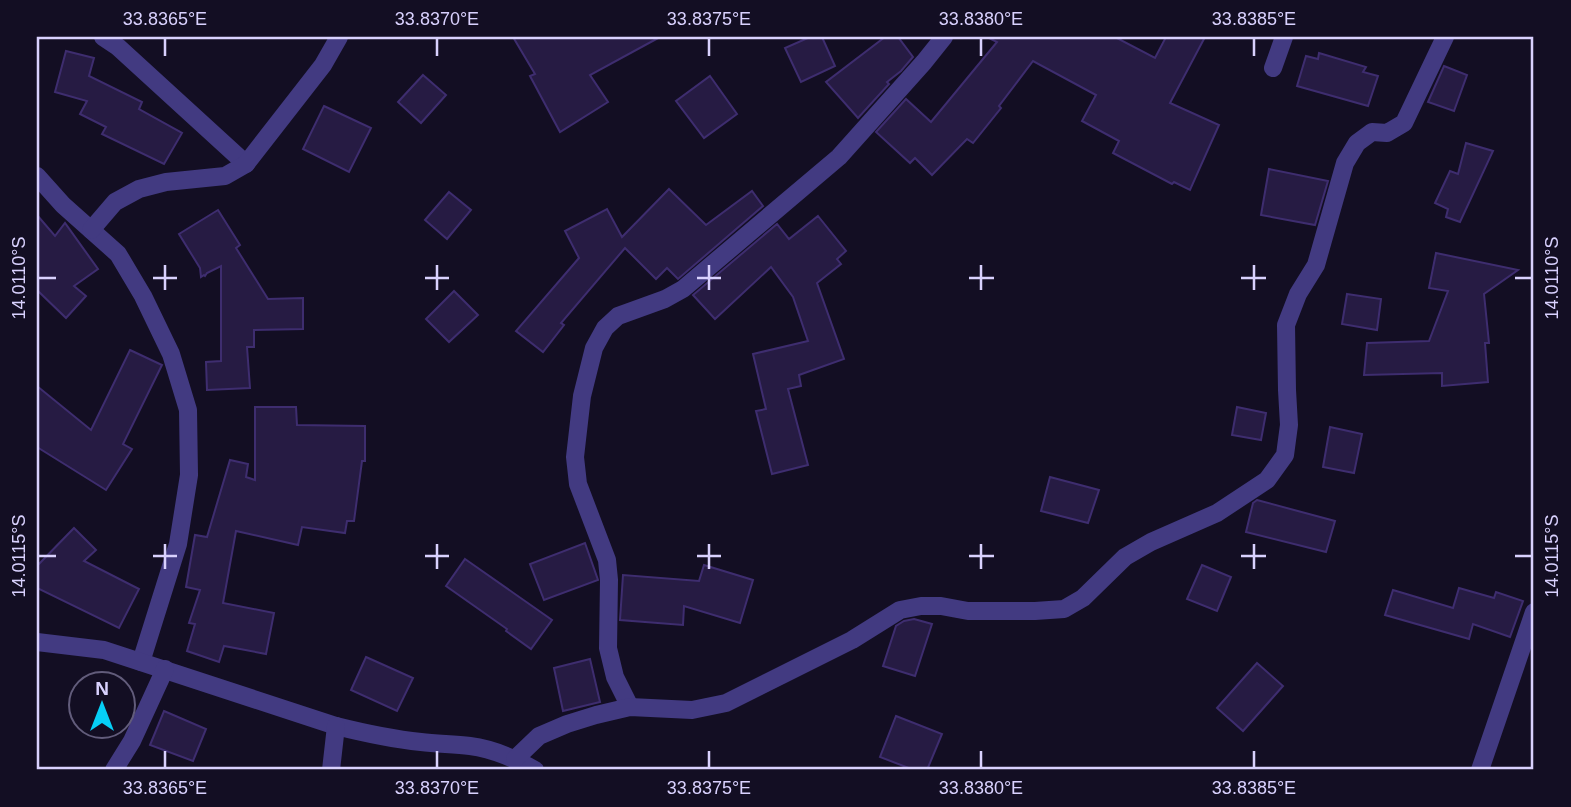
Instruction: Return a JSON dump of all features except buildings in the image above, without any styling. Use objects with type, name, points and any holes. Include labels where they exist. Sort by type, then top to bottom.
[{"type":"street","points":[[103,37],[246,164]]},
{"type":"street","points":[[91,230],[115,202],[139,189],[166,182],[225,176],[246,164],[323,65],[339,37]]},
{"type":"street","points":[[630,707],[615,677],[608,648],[607,560],[578,484],[575,457],[582,396],[594,348],[605,328],[618,316],[664,299],[682,289],[839,157],[944,37]]},
{"type":"street","points":[[1273,68],[1284,37]]},
{"type":"street","points":[[515,759],[539,736],[567,723],[596,715],[630,707],[692,710],[726,704],[852,640],[900,610],[921,606],[968,611],[1063,609],[1083,598],[1125,557],[1151,542],[1216,513],[1267,480],[1285,455],[1289,425],[1286,325],[1298,294],[1316,265],[1345,163],[1357,143],[1372,132],[1387,133],[1404,123],[1445,37]]},
{"type":"street","points":[[37,176],[62,205],[117,254],[143,296],[171,354],[188,410],[189,475],[178,544],[141,662]]},
{"type":"street","points":[[1480,770],[1534,612]]},
{"type":"street","points":[[37,642],[104,650],[336,726],[376,736],[493,750],[535,770]]},
{"type":"street","points":[[114,770],[132,741],[165,669]]},
{"type":"street","points":[[331,770],[336,726]]}]
